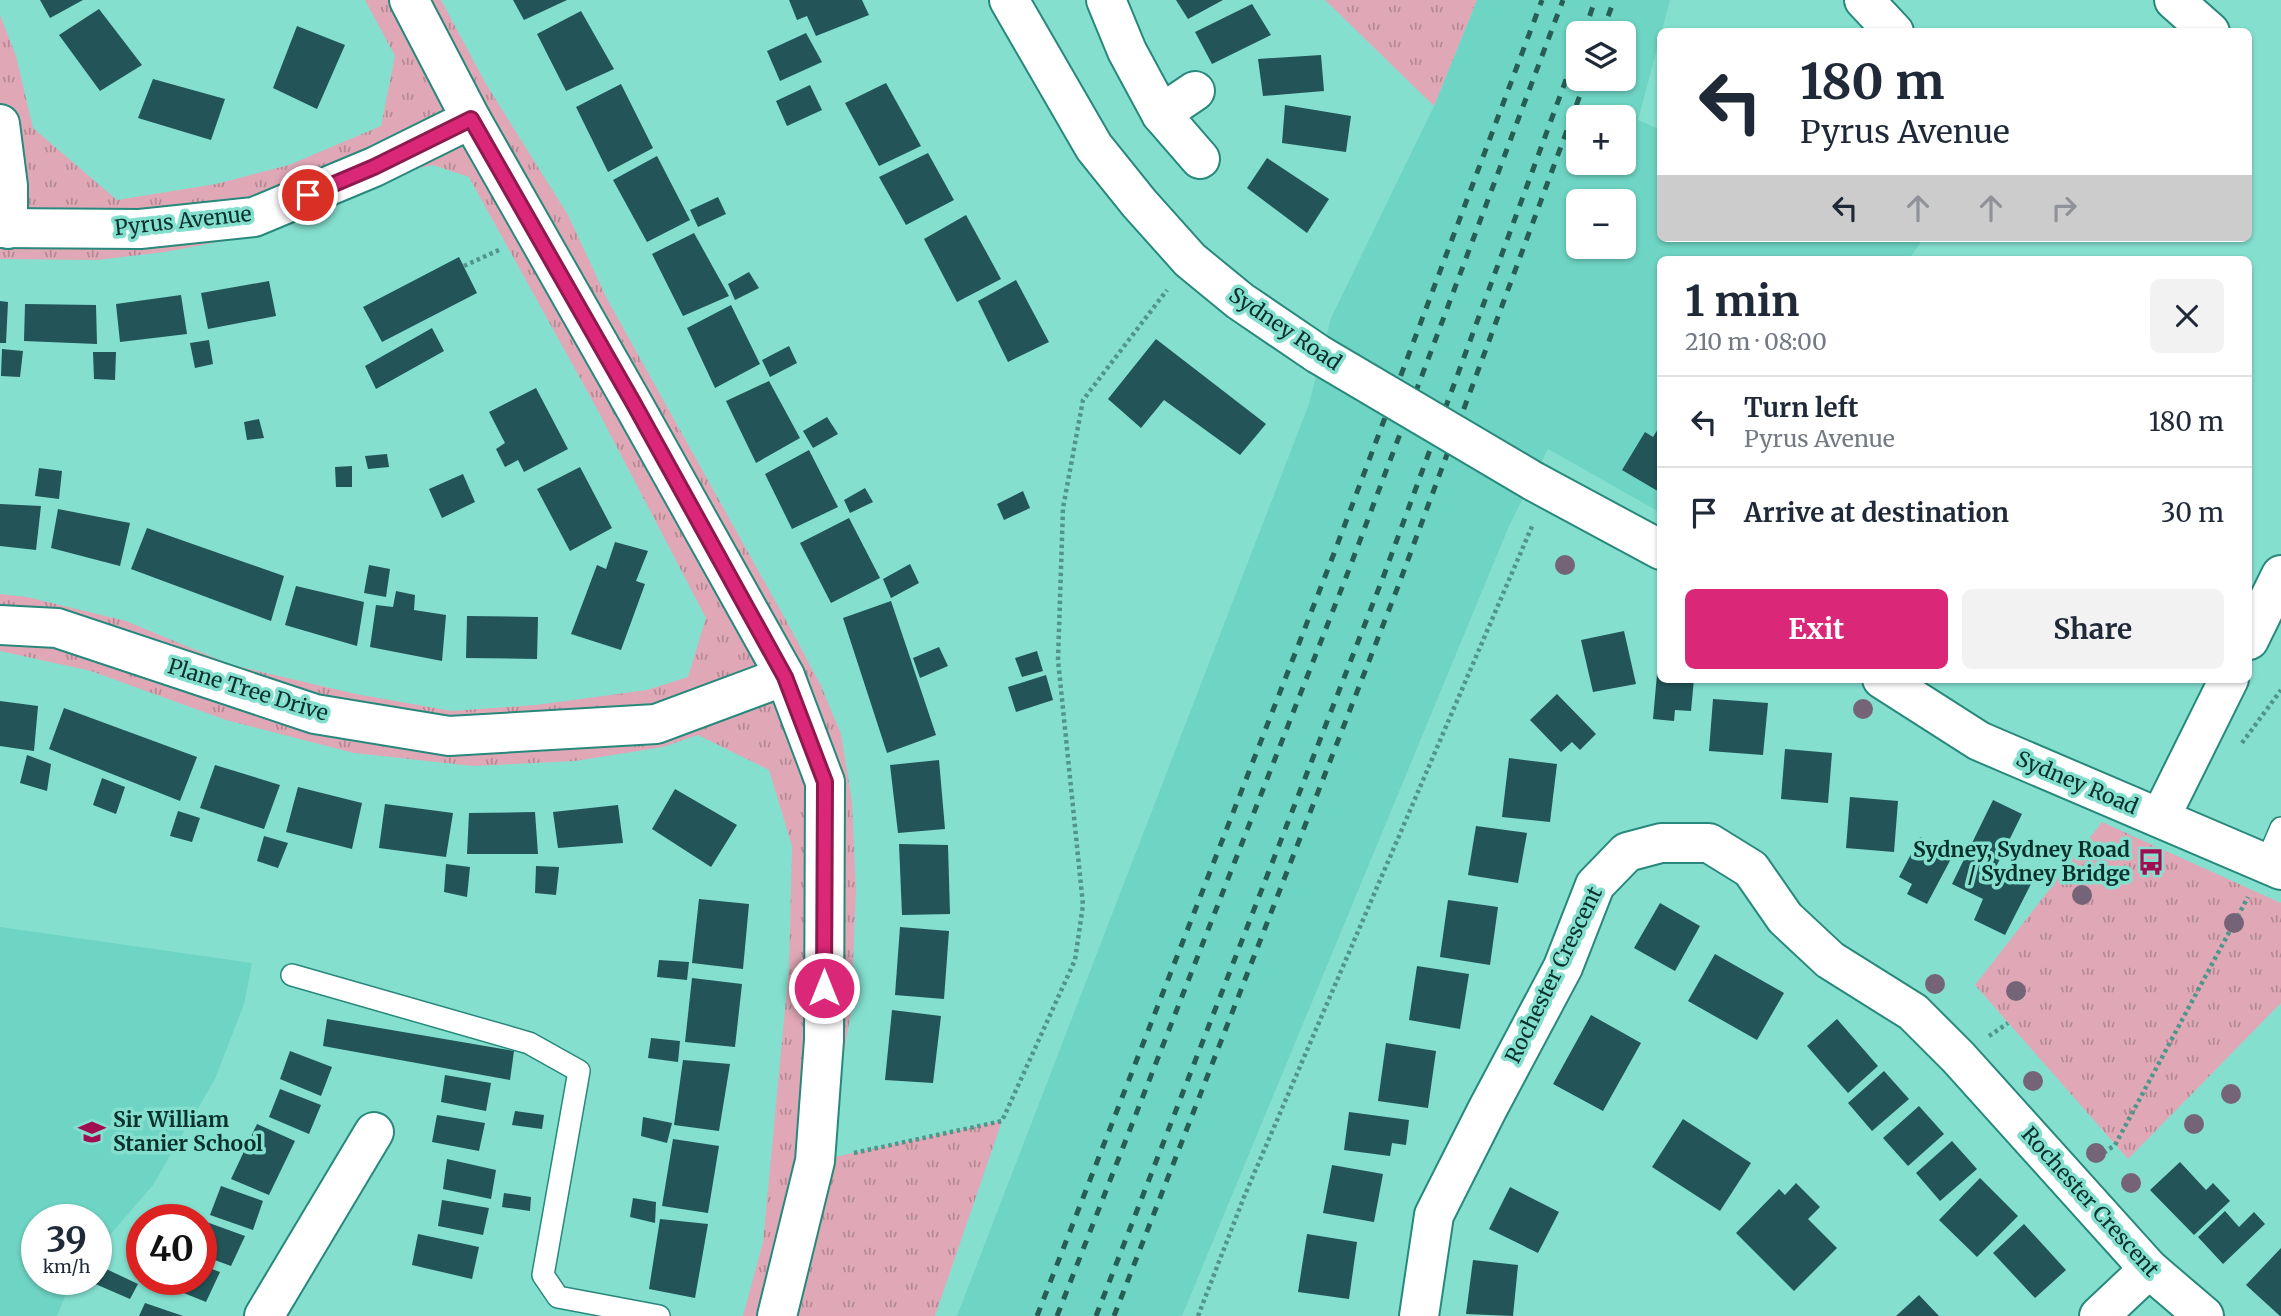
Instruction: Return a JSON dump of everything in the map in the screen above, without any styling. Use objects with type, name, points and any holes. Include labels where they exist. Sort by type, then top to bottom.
[{"type":"street","points":[[409,0],[471,119],[634,404],[785,677],[825,782],[824,1040],[815,1161],[777,1316]]},
{"type":"street","name":"Sydney Road","points":[[1009,0],[1094,147],[1190,260],[1240,302],[1536,498],[1657,548]]},
{"type":"street","points":[[1106,0],[1127,51],[1161,114],[1200,159]]},
{"type":"street","points":[[1864,0],[1890,28]]},
{"type":"street","points":[[1161,114],[1195,91]]},
{"type":"street","name":"Pyrus Avenue","points":[[4,229],[140,229],[254,217],[374,167],[471,119]]},
{"type":"street","points":[[0,124],[8,186],[4,229]]},
{"type":"street","points":[[2252,634],[2281,575]]},
{"type":"street","name":"Plane Tree Drive","points":[[0,625],[57,628],[315,714],[449,736],[656,724],[785,677]]},
{"type":"street","name":"Sydney Road","points":[[1888,683],[1979,741],[2273,867]]},
{"type":"street","points":[[2161,818],[2228,683]]},
{"type":"street","name":"Rochester Crescent","points":[[1419,1316],[1434,1215],[1563,967],[1595,885],[1627,852],[1661,843],[1709,843],[1751,869],[1785,918],[1830,960],[1913,1012],[1958,1057],[2149,1269],[2204,1316]]},
{"type":"street","points":[[264,1316],[374,1132]]},
{"type":"street","points":[[2099,1316],[2149,1269]]},
{"type":"lane","points":[[2273,867],[2281,828]]},
{"type":"lane","points":[[292,975],[530,1043],[579,1071],[543,1275],[558,1297],[659,1316]]},
{"type":"path","points":[[815,1161],[1002,1121],[1075,960],[1083,905],[1058,660],[1063,508],[1083,400],[1190,260]]},
{"type":"path","points":[[1198,1316],[1255,1171],[1536,498]]},
{"type":"path","points":[[2115,1145],[2273,867]]},
{"type":"shaded area","points":[[1477,0],[1670,0],[1663,28],[1657,28],[1657,49],[1638,120],[1657,128],[1657,242],[1921,242],[1911,256],[1657,256],[1657,511],[1548,449],[1509,526],[1182,1316],[957,1316],[1309,404],[1331,318],[1434,106]]},
{"type":"shaded area","name":"Sir William Stanier School","points":[[0,927],[252,963],[244,1004],[215,1079],[153,1185],[137,1204],[126,1204],[126,1216],[112,1232],[112,1204],[21,1204],[21,1295],[66,1295],[57,1316],[0,1316]]},
{"type":"green space","points":[[365,0],[441,0],[486,84],[568,215],[607,299],[821,686],[841,734],[852,802],[856,891],[851,1012],[840,1077],[816,1161],[1002,1121],[935,1316],[743,1316],[763,1242],[789,967],[792,846],[769,770],[698,735],[663,747],[575,761],[473,766],[354,753],[226,720],[91,671],[0,651],[0,594],[27,597],[126,621],[232,665],[356,694],[452,711],[536,705],[647,690],[688,677],[706,618],[596,407],[469,177],[433,165],[414,169],[239,238],[165,252],[97,260],[0,259],[0,15],[16,56],[33,128],[117,200],[216,184],[289,165],[381,126],[395,56]]},
{"type":"green space","points":[[1325,0],[1477,0],[1434,106]]},
{"type":"green space","points":[[2102,822],[2281,903],[2281,1003],[2128,1159],[1975,985]]},
{"type":"building","points":[[40,0],[83,0],[50,18]]},
{"type":"building","points":[[513,0],[567,0],[524,20]]},
{"type":"building","points":[[789,0],[862,0],[869,15],[816,36],[807,16],[797,20]]},
{"type":"building","points":[[1176,0],[1223,0],[1188,19]]},
{"type":"building","points":[[1252,4],[1271,35],[1212,64],[1195,32]]},
{"type":"building","points":[[99,9],[142,65],[100,91],[59,35]]},
{"type":"building","points":[[581,11],[614,69],[566,91],[537,34]]},
{"type":"building","points":[[297,26],[345,45],[317,109],[273,88]]},
{"type":"building","points":[[806,33],[822,62],[780,81],[767,51]]},
{"type":"building","points":[[1321,55],[1324,91],[1263,96],[1258,59]]},
{"type":"building","points":[[153,79],[225,99],[211,140],[138,118]]},
{"type":"building","points":[[886,83],[921,146],[879,166],[845,103]]},
{"type":"building","points":[[621,84],[653,148],[608,172],[576,107]]},
{"type":"building","points":[[810,85],[822,110],[787,126],[776,101]]},
{"type":"building","points":[[1285,105],[1351,116],[1346,152],[1282,143]]},
{"type":"building","points":[[928,153],[954,200],[906,225],[879,177]]},
{"type":"building","points":[[657,156],[690,220],[647,242],[613,180]]},
{"type":"building","points":[[1267,158],[1329,199],[1307,233],[1247,188]]},
{"type":"building","points":[[718,197],[726,214],[698,227],[690,210]]},
{"type":"building","points":[[966,215],[1001,279],[957,302],[924,239]]},
{"type":"building","points":[[694,233],[729,296],[683,316],[652,254]]},
{"type":"building","points":[[459,257],[477,293],[382,342],[363,307]]},
{"type":"building","points":[[749,272],[759,288],[735,300],[728,284]]},
{"type":"building","points":[[1016,280],[1049,342],[1008,362],[978,301]]},
{"type":"building","points":[[269,281],[276,316],[208,329],[201,293]]},
{"type":"building","points":[[181,295],[187,334],[120,342],[116,304]]},
{"type":"building","points":[[0,301],[8,302],[6,343],[0,343]]},
{"type":"building","points":[[25,304],[96,305],[97,344],[24,341]]},
{"type":"building","points":[[731,305],[760,364],[715,388],[687,328]]},
{"type":"building","points":[[432,328],[444,351],[376,389],[365,366]]},
{"type":"building","points":[[1156,339],[1266,424],[1240,455],[1164,400],[1141,428],[1108,399]]},
{"type":"building","points":[[209,340],[213,364],[195,368],[190,343]]},
{"type":"building","points":[[789,346],[797,363],[770,377],[762,360]]},
{"type":"building","points":[[2,349],[23,351],[20,377],[1,376]]},
{"type":"building","points":[[93,352],[116,352],[115,380],[94,379]]},
{"type":"building","points":[[769,381],[800,438],[756,463],[726,401]]},
{"type":"building","points":[[536,388],[568,449],[524,472],[518,460],[505,467],[496,449],[505,443],[489,412]]},
{"type":"building","points":[[827,417],[838,434],[813,448],[803,431]]},
{"type":"building","points":[[259,419],[264,438],[247,440],[244,422]]},
{"type":"building","points":[[1657,430],[1657,491],[1622,470],[1645,432],[1653,437]]},
{"type":"building","points":[[809,450],[838,507],[792,529],[765,474]]},
{"type":"building","points":[[387,454],[389,467],[368,469],[365,456]]},
{"type":"building","points":[[352,466],[352,487],[336,487],[335,467]]},
{"type":"building","points":[[580,467],[612,528],[570,551],[537,489]]},
{"type":"building","points":[[39,468],[62,471],[59,499],[35,496]]},
{"type":"building","points":[[463,474],[475,502],[442,518],[429,489]]},
{"type":"building","points":[[865,488],[873,502],[850,513],[844,500]]},
{"type":"building","points":[[1023,491],[1030,508],[1004,520],[997,504]]},
{"type":"building","points":[[0,504],[41,506],[36,550],[0,546]]},
{"type":"building","points":[[58,509],[130,523],[120,566],[51,548]]},
{"type":"building","points":[[849,518],[880,578],[831,603],[800,543]]},
{"type":"building","points":[[147,528],[284,576],[271,621],[131,569]]},
{"type":"building","points":[[615,542],[648,551],[636,581],[645,584],[621,650],[571,634],[597,565],[606,569]]},
{"type":"building","points":[[910,564],[919,583],[891,598],[883,579]]},
{"type":"building","points":[[369,565],[390,569],[386,597],[364,593]]},
{"type":"building","points":[[296,586],[364,602],[357,646],[285,625]]},
{"type":"building","points":[[396,591],[415,595],[414,610],[446,615],[442,661],[370,647],[376,605],[393,607]]},
{"type":"building","points":[[891,601],[936,735],[887,753],[843,618]]},
{"type":"building","points":[[467,616],[538,617],[537,659],[466,658]]},
{"type":"building","points":[[1624,631],[1636,684],[1593,692],[1581,640]]},
{"type":"building","points":[[939,647],[948,666],[920,678],[913,658]]},
{"type":"building","points":[[1037,651],[1043,671],[1022,677],[1015,658]]},
{"type":"building","points":[[1657,674],[1657,683],[1694,683],[1691,711],[1675,710],[1674,721],[1653,719]]},
{"type":"building","points":[[1046,675],[1053,700],[1016,712],[1008,687]]},
{"type":"building","points":[[1557,694],[1596,734],[1580,750],[1572,742],[1561,752],[1530,720]]},
{"type":"building","points":[[1713,699],[1768,703],[1763,755],[1709,751]]},
{"type":"building","points":[[0,701],[38,706],[34,751],[0,746]]},
{"type":"building","points":[[64,708],[197,757],[180,801],[49,749]]},
{"type":"building","points":[[1785,749],[1832,753],[1828,803],[1781,799]]},
{"type":"building","points":[[27,755],[51,764],[47,791],[20,783]]},
{"type":"building","points":[[1509,758],[1557,764],[1550,822],[1502,817]]},
{"type":"building","points":[[939,760],[945,829],[898,833],[890,765]]},
{"type":"building","points":[[215,765],[280,785],[264,829],[200,808]]},
{"type":"building","points":[[102,778],[125,787],[116,814],[93,805]]},
{"type":"building","points":[[298,787],[362,803],[352,849],[286,832]]},
{"type":"building","points":[[675,789],[737,825],[711,867],[652,829]]},
{"type":"building","points":[[1850,797],[1898,801],[1894,852],[1846,848]]},
{"type":"building","points":[[1993,800],[2022,814],[1996,867],[2031,884],[2005,935],[1974,920],[1983,899],[1952,884]]},
{"type":"building","points":[[385,804],[453,813],[446,857],[379,848]]},
{"type":"building","points":[[618,805],[623,843],[558,848],[553,812]]},
{"type":"building","points":[[178,811],[200,818],[192,842],[170,836]]},
{"type":"building","points":[[535,812],[538,854],[467,854],[469,813]]},
{"type":"building","points":[[1476,826],[1527,833],[1518,883],[1468,875]]},
{"type":"building","points":[[264,836],[288,843],[278,868],[257,861]]},
{"type":"building","points":[[1920,837],[1953,855],[1927,904],[1907,894],[1912,884],[1899,877]]},
{"type":"building","points":[[899,844],[948,845],[950,914],[902,915]]},
{"type":"building","points":[[446,864],[470,867],[467,897],[444,892]]},
{"type":"building","points":[[536,866],[559,867],[556,895],[535,893]]},
{"type":"building","points":[[699,899],[749,904],[743,969],[692,963]]},
{"type":"building","points":[[1448,900],[1498,907],[1490,965],[1440,957]]},
{"type":"building","points":[[1660,903],[1700,926],[1675,971],[1634,948]]},
{"type":"building","points":[[900,927],[949,931],[944,999],[895,995]]},
{"type":"building","points":[[1715,954],[1784,993],[1757,1040],[1688,1001]]},
{"type":"building","points":[[659,960],[689,962],[687,980],[657,977]]},
{"type":"building","points":[[1417,966],[1469,974],[1460,1029],[1409,1020]]},
{"type":"building","points":[[692,978],[742,984],[735,1047],[685,1042]]},
{"type":"building","points":[[892,1010],[941,1016],[933,1083],[885,1080]]},
{"type":"building","points":[[1591,1015],[1641,1043],[1603,1111],[1553,1084]]},
{"type":"building","points":[[327,1019],[514,1051],[510,1080],[323,1046]]},
{"type":"building","points":[[1837,1019],[1878,1066],[1848,1093],[1807,1046]]},
{"type":"building","points":[[651,1038],[680,1041],[678,1062],[648,1058]]},
{"type":"building","points":[[1386,1043],[1436,1051],[1428,1108],[1378,1101]]},
{"type":"building","points":[[290,1051],[332,1067],[321,1096],[280,1079]]},
{"type":"building","points":[[683,1060],[730,1064],[719,1131],[674,1125]]},
{"type":"building","points":[[1884,1071],[1909,1099],[1872,1131],[1848,1103]]},
{"type":"building","points":[[445,1075],[491,1083],[486,1111],[441,1102]]},
{"type":"building","points":[[280,1089],[321,1105],[309,1134],[269,1117]]},
{"type":"building","points":[[1919,1106],[1944,1134],[1908,1166],[1883,1138]]},
{"type":"building","points":[[515,1111],[544,1115],[542,1129],[512,1125]]},
{"type":"building","points":[[1349,1112],[1409,1120],[1406,1145],[1392,1143],[1390,1156],[1344,1150]]},
{"type":"building","points":[[437,1115],[485,1123],[479,1151],[432,1142]]},
{"type":"building","points":[[643,1117],[672,1123],[667,1143],[641,1136]]},
{"type":"building","points":[[1683,1119],[1751,1163],[1720,1211],[1652,1167]]},
{"type":"building","points":[[257,1124],[295,1141],[269,1195],[231,1179]]},
{"type":"building","points":[[673,1139],[719,1146],[708,1213],[662,1206]]},
{"type":"building","points":[[1952,1141],[1977,1169],[1940,1201],[1916,1173]]},
{"type":"building","points":[[447,1159],[496,1170],[491,1199],[443,1189]]},
{"type":"building","points":[[2180,1162],[2206,1190],[2213,1183],[2230,1201],[2194,1235],[2150,1190]]},
{"type":"building","points":[[1332,1165],[1383,1174],[1374,1222],[1323,1213]]},
{"type":"building","points":[[1980,1178],[2018,1216],[1977,1257],[1939,1220]]},
{"type":"building","points":[[1796,1183],[1820,1207],[1808,1219],[1837,1248],[1794,1291],[1736,1233],[1779,1189],[1785,1195]]},
{"type":"building","points":[[221,1186],[263,1201],[253,1230],[217,1217],[217,1204],[214,1204]]},
{"type":"building","points":[[1510,1187],[1559,1212],[1538,1253],[1489,1229]]},
{"type":"building","points":[[504,1193],[531,1197],[530,1211],[502,1207]]},
{"type":"building","points":[[633,1198],[656,1202],[655,1223],[630,1217]]},
{"type":"building","points":[[442,1200],[489,1208],[483,1235],[438,1226]]},
{"type":"building","points":[[2225,1211],[2239,1227],[2254,1212],[2265,1224],[2223,1264],[2198,1237]]},
{"type":"building","points":[[660,1219],[708,1224],[695,1298],[649,1289]]},
{"type":"building","points":[[2024,1224],[2066,1270],[2035,1298],[1993,1253]]},
{"type":"building","points":[[217,1226],[245,1236],[231,1266],[217,1261]]},
{"type":"building","points":[[418,1234],[479,1247],[472,1279],[412,1265]]},
{"type":"building","points":[[1307,1234],[1357,1242],[1349,1299],[1298,1292]]},
{"type":"building","points":[[2281,1248],[2281,1316],[2280,1316],[2246,1285]]},
{"type":"building","points":[[1473,1260],[1518,1265],[1513,1316],[1466,1314]]},
{"type":"building","points":[[112,1272],[126,1278],[126,1295],[132,1295],[130,1299],[112,1291]]},
{"type":"building","points":[[189,1295],[209,1295],[206,1302]]},
{"type":"building","points":[[1919,1295],[1939,1316],[1896,1316]]},
{"type":"building","points":[[145,1303],[183,1316],[139,1316]]},
{"type":"railway","points":[[1037,1316],[1333,556],[1542,0]]},
{"type":"railway","points":[[1057,1316],[1350,567],[1563,0]]},
{"type":"railway","points":[[1588,21],[1595,0]]},
{"type":"railway","points":[[1606,21],[1614,0]]},
{"type":"railway","points":[[1096,1316],[1384,575],[1566,80]]},
{"type":"railway","points":[[1114,1316],[1399,584],[1582,91]]},
{"type":"place","name":"Sydney, Sydney Road / Sydney Bridge","points":[[2151,862]]},
{"type":"place","name":"Sir William Stanier School","points":[[92,1132]]},
{"type":"route","points":[[308,195],[374,167],[471,119],[634,404],[785,677],[825,782],[824,988]]}]
